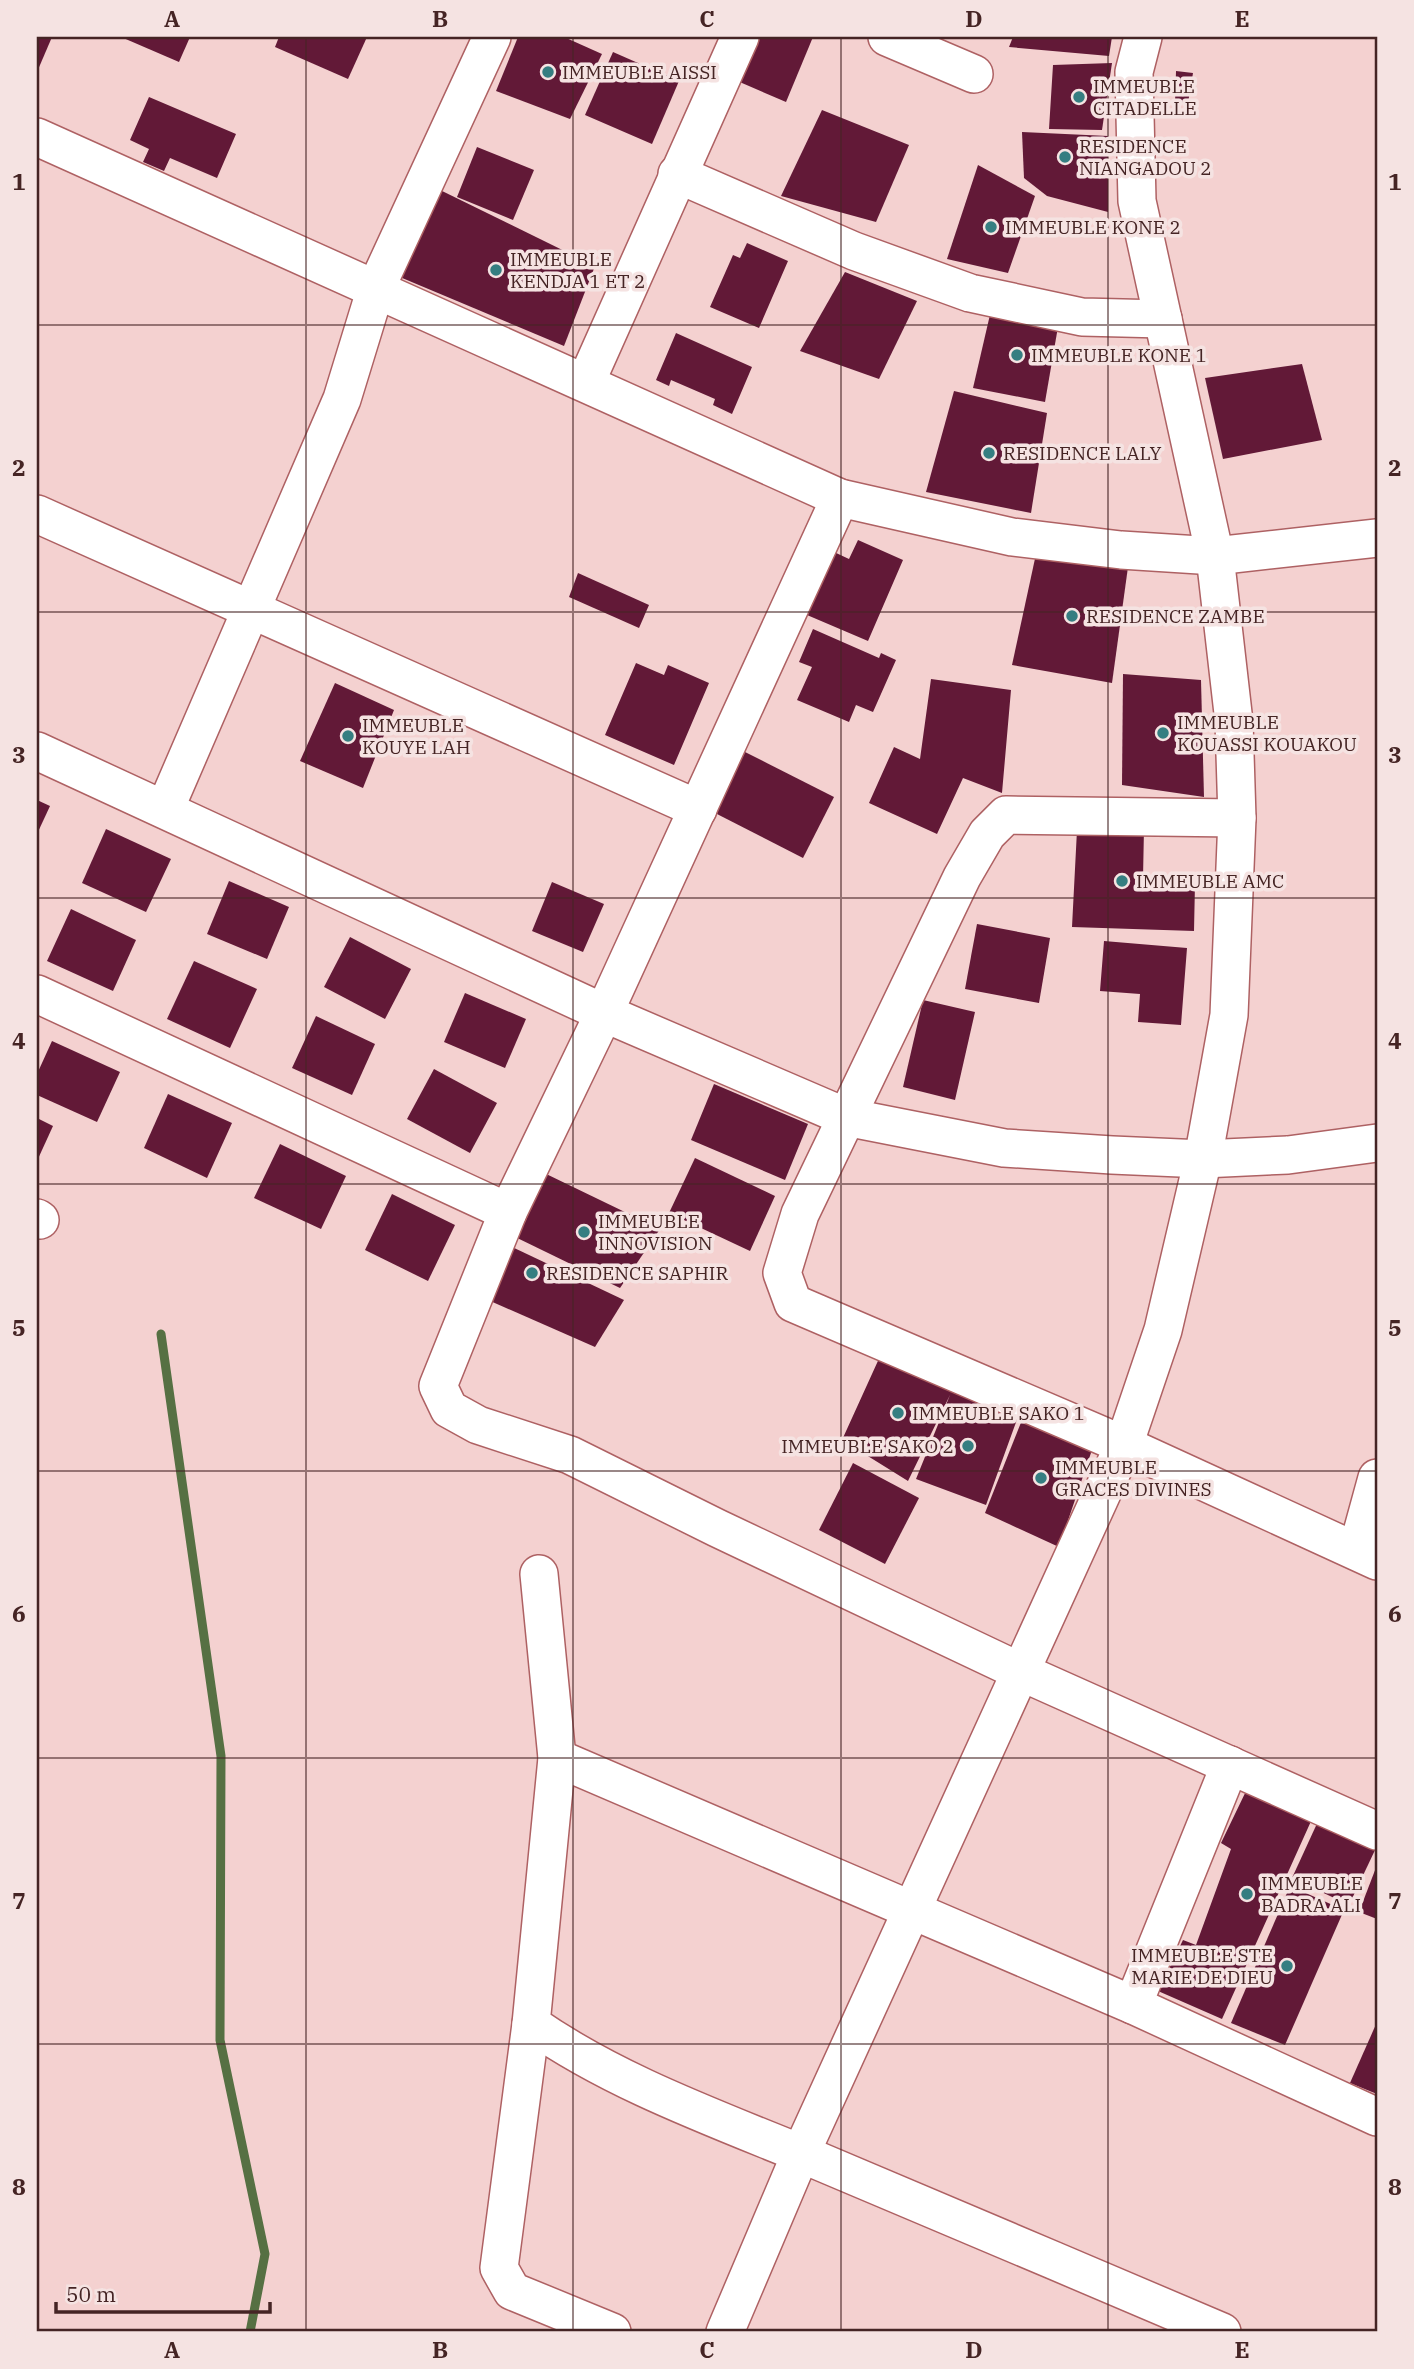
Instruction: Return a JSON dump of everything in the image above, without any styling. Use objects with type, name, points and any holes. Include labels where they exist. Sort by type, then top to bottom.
[{"type":"street","points":[[165,809],[342,399],[376,288],[492,37]]},
{"type":"street","points":[[586,382],[740,37]]},
{"type":"street","points":[[887,37],[974,74]]},
{"type":"street","points":[[726,2332],[801,2153],[1124,1445],[1163,1330],[1203,1159],[1228,1015],[1237,818],[1234,722],[1215,556],[1137,201],[1134,72],[1143,37]]},
{"type":"street","points":[[37,136],[840,498],[1012,537],[1215,556],[1377,538]]},
{"type":"street","points":[[677,174],[854,251],[970,293],[1082,317],[1163,319]]},
{"type":"street","points":[[840,498],[604,1013],[508,1212],[438,1385],[449,1409],[478,1425],[570,1455],[1019,1671],[1377,1831]]},
{"type":"street","points":[[37,514],[698,808]]},
{"type":"street","points":[[37,751],[604,1013],[846,1117],[1004,1147],[1203,1159],[1288,1155],[1377,1143]]},
{"type":"street","points":[[1237,818],[1006,815],[987,834],[962,877],[800,1214],[782,1273],[793,1303],[1124,1445],[1367,1556],[1377,1478]]},
{"type":"street","points":[[37,995],[508,1212]]},
{"type":"street","points":[[539,1574],[557,1758],[531,2024],[499,2268],[512,2291],[612,2332]]},
{"type":"street","points":[[557,1758],[1133,2006],[1377,2117]]},
{"type":"street","points":[[1133,2006],[1230,1765]]},
{"type":"street","points":[[531,2024],[583,2058],[609,2068],[693,2111],[801,2153],[1222,2332]]},
{"type":"building","points":[[37,37],[52,37],[37,72]]},
{"type":"building","points":[[121,37],[190,37],[179,62]]},
{"type":"building","points":[[279,37],[367,37],[348,79],[275,47]]},
{"type":"building","name":"IMMEUBLE AISSI","points":[[518,37],[564,37],[602,54],[570,119],[496,91]]},
{"type":"building","points":[[754,37],[813,37],[786,102],[735,80]]},
{"type":"building","points":[[1013,37],[1112,37],[1109,56],[1009,47]]},
{"type":"building","points":[[613,52],[679,81],[652,144],[585,115]]},
{"type":"building","name":"IMMEUBLE CITADELLE","points":[[1112,63],[1102,130],[1049,129],[1053,65]]},
{"type":"building","points":[[1176,71],[1193,73],[1188,103],[1175,103]]},
{"type":"building","points":[[149,97],[236,134],[217,178],[170,158],[164,171],[143,162],[149,149],[130,140]]},
{"type":"building","points":[[822,110],[909,145],[876,222],[781,196]]},
{"type":"building","name":"RESIDENCE NIANGADOU 2","points":[[1022,132],[1108,136],[1108,212],[1047,196],[1024,178]]},
{"type":"building","points":[[477,147],[534,170],[513,220],[457,197]]},
{"type":"building","name":"IMMEUBLE KONE 2","points":[[978,165],[1035,196],[1008,273],[947,259]]},
{"type":"building","name":"IMMEUBLE KENDJA 1 ET 2","points":[[438,189],[595,266],[564,346],[395,275]]},
{"type":"building","points":[[747,243],[788,261],[759,328],[710,307],[733,255],[740,258]]},
{"type":"building","points":[[845,272],[917,301],[879,379],[800,351]]},
{"type":"building","name":"IMMEUBLE KONE 1","points":[[992,306],[1059,321],[1045,402],[973,388]]},
{"type":"building","points":[[676,333],[752,367],[732,414],[713,405],[715,399],[671,380],[669,386],[656,380]]},
{"type":"building","points":[[1302,364],[1322,440],[1223,459],[1205,378]]},
{"type":"building","name":"RESIDENCE LALY","points":[[954,391],[1047,413],[1031,513],[926,492]]},
{"type":"building","points":[[858,540],[903,560],[868,641],[807,615],[834,552],[849,559]]},
{"type":"building","name":"RESIDENCE ZAMBE","points":[[1036,554],[1128,567],[1112,683],[1012,665]]},
{"type":"building","points":[[578,573],[649,605],[639,628],[569,597]]},
{"type":"building","points":[[813,629],[879,658],[881,653],[896,660],[873,712],[856,705],[849,722],[797,700],[812,667],[799,662]]},
{"type":"building","points":[[636,663],[664,675],[668,665],[709,683],[674,765],[605,735]]},
{"type":"building","name":"IMMEUBLE KOUASSI KOUAKOU","points":[[1123,674],[1201,680],[1204,797],[1122,785]]},
{"type":"building","points":[[931,679],[1011,690],[1002,793],[963,778],[937,834],[869,803],[894,747],[920,759]]},
{"type":"building","name":"IMMEUBLE KOUYE LAH","points":[[335,683],[394,710],[363,788],[300,761]]},
{"type":"building","points":[[745,752],[834,797],[803,858],[715,813]]},
{"type":"building","points":[[37,800],[50,806],[37,834]]},
{"type":"building","name":"IMMEUBLE AMC","points":[[1144,828],[1143,878],[1195,883],[1194,931],[1072,927],[1077,830]]},
{"type":"building","points":[[106,829],[171,859],[146,912],[82,883]]},
{"type":"building","points":[[229,881],[289,907],[267,959],[207,934]]},
{"type":"building","points":[[552,882],[604,904],[583,952],[532,931]]},
{"type":"building","points":[[71,909],[136,940],[113,991],[47,961]]},
{"type":"building","points":[[977,924],[1050,938],[1039,1003],[965,989]]},
{"type":"building","points":[[350,937],[411,969],[385,1019],[324,987]]},
{"type":"building","points":[[1104,941],[1187,948],[1181,1025],[1138,1022],[1140,994],[1100,991]]},
{"type":"building","points":[[194,961],[257,989],[230,1048],[167,1019]]},
{"type":"building","points":[[465,993],[526,1019],[505,1068],[444,1042]]},
{"type":"building","points":[[923,1000],[975,1012],[955,1100],[903,1087]]},
{"type":"building","points":[[316,1016],[375,1044],[352,1095],[292,1068]]},
{"type":"building","points":[[52,1041],[120,1072],[97,1122],[37,1095],[37,1074]]},
{"type":"building","points":[[434,1069],[497,1103],[470,1153],[407,1119]]},
{"type":"building","points":[[714,1084],[808,1124],[785,1180],[691,1140]]},
{"type":"building","points":[[168,1094],[232,1123],[207,1178],[144,1148]]},
{"type":"building","points":[[37,1118],[53,1126],[37,1161]]},
{"type":"building","points":[[280,1144],[346,1176],[321,1229],[254,1198]]},
{"type":"building","points":[[695,1158],[775,1196],[750,1251],[669,1213]]},
{"type":"building","name":"IMMEUBLE INNOVISION","points":[[540,1171],[660,1229],[620,1288],[509,1234]]},
{"type":"building","points":[[392,1194],[455,1225],[428,1281],[365,1250]]},
{"type":"building","name":"RESIDENCE SAPHIR","points":[[510,1246],[624,1300],[595,1347],[488,1300]]},
{"type":"building","points":[[882,1352],[1019,1414],[986,1505],[916,1479],[950,1395],[908,1481],[842,1440]]},
{"type":"building","name":"IMMEUBLE GRACES DIVINES","points":[[1024,1415],[1094,1444],[1059,1547],[985,1513]]},
{"type":"building","points":[[853,1463],[919,1498],[885,1564],[819,1530]]},
{"type":"building","name":"IMMEUBLE BADRA ALI","points":[[1248,1787],[1312,1819],[1222,2019],[1158,1991],[1183,1940],[1196,1945],[1231,1849],[1221,1843]]},
{"type":"building","points":[[1320,1817],[1376,1848],[1349,1905],[1292,1878]]},
{"type":"building","points":[[1377,1865],[1377,1919],[1359,1912]]},
{"type":"building","name":"IMMEUBLE STE MARIE DE DIEU","points":[[1290,1886],[1344,1910],[1285,2045],[1231,2023]]},
{"type":"building","points":[[1377,2022],[1377,2094],[1350,2083]]},
{"type":"waterway","points":[[161,1334],[221,1756],[220,2040],[265,2254],[250,2332]]},
{"type":"place","name":"IMMEUBLE AISSI","points":[[548,72]]},
{"type":"place","name":"IMMEUBLE CITADELLE","points":[[1079,97]]},
{"type":"place","name":"RESIDENCE NIANGADOU 2","points":[[1065,157]]},
{"type":"place","name":"IMMEUBLE KONE 2","points":[[991,227]]},
{"type":"place","name":"IMMEUBLE KENDJA 1 ET 2","points":[[496,270]]},
{"type":"place","name":"IMMEUBLE KONE 1","points":[[1017,355]]},
{"type":"place","name":"RESIDENCE LALY","points":[[989,453]]},
{"type":"place","name":"RESIDENCE ZAMBE","points":[[1072,616]]},
{"type":"place","name":"IMMEUBLE KOUASSI KOUAKOU","points":[[1163,733]]},
{"type":"place","name":"IMMEUBLE KOUYE LAH","points":[[348,736]]},
{"type":"place","name":"IMMEUBLE AMC","points":[[1122,881]]},
{"type":"place","name":"IMMEUBLE INNOVISION","points":[[584,1232]]},
{"type":"place","name":"RESIDENCE SAPHIR","points":[[532,1273]]},
{"type":"place","name":"IMMEUBLE SAKO 1","points":[[898,1413]]},
{"type":"place","name":"IMMEUBLE SAKO 2","points":[[968,1446]]},
{"type":"place","name":"IMMEUBLE GRACES DIVINES","points":[[1041,1478]]},
{"type":"place","name":"IMMEUBLE BADRA ALI","points":[[1247,1894]]},
{"type":"place","name":"IMMEUBLE STE MARIE DE DIEU","points":[[1287,1966]]}]
